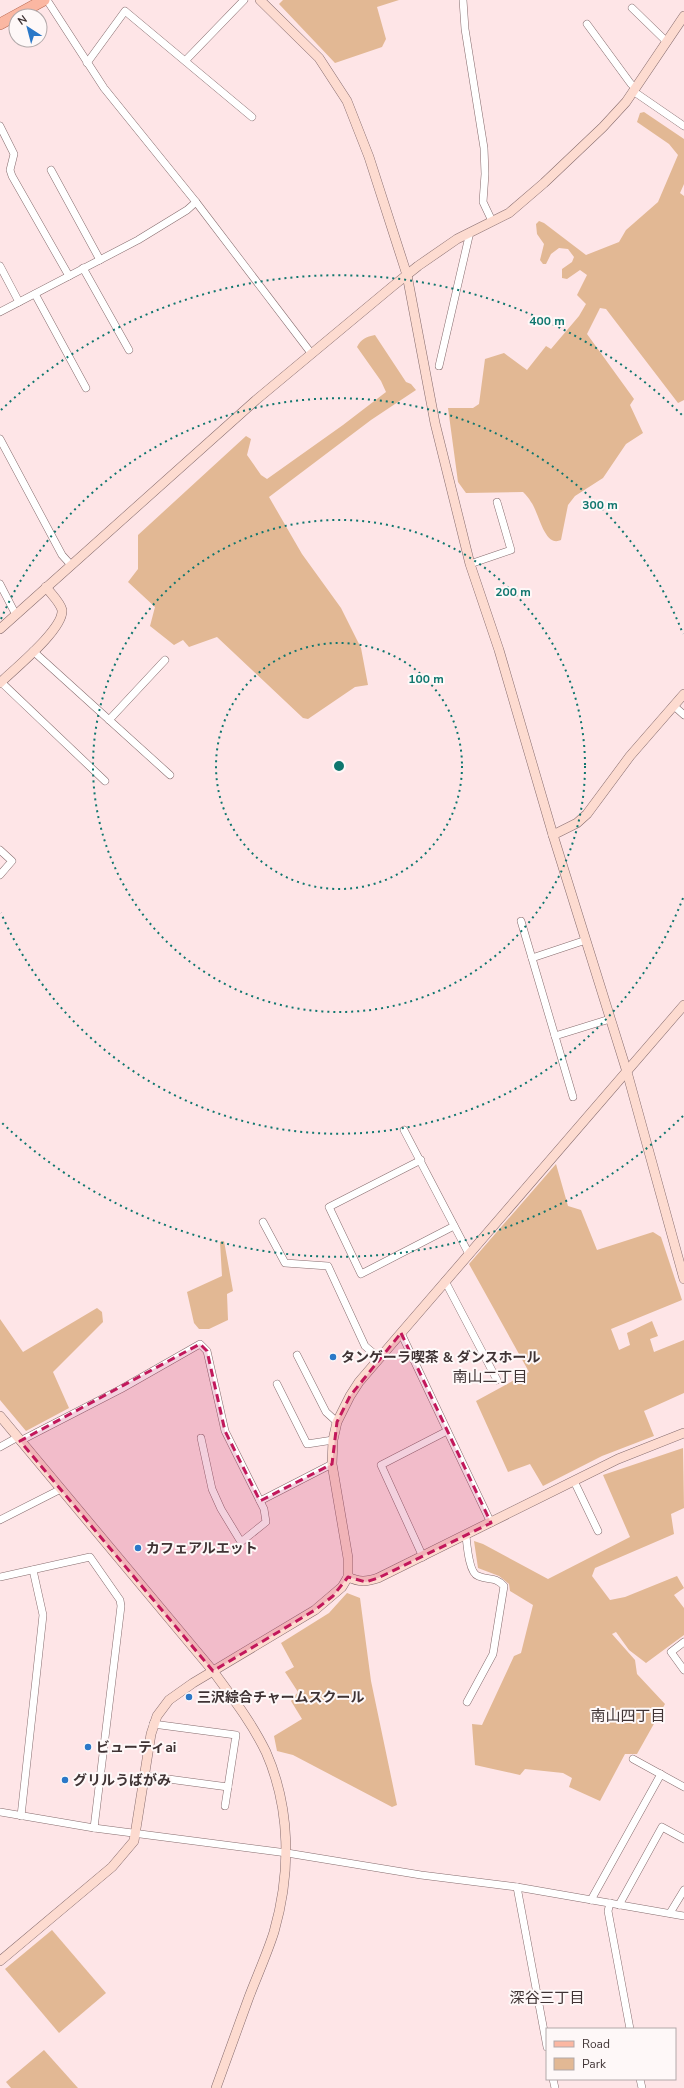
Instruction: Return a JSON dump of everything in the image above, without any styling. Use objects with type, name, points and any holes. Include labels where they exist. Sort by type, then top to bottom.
[{"type":"main road","points":[[0,24],[46,0]]},
{"type":"street","points":[[46,0],[87,64],[120,108],[196,202],[311,353]]},
{"type":"street","points":[[186,60],[244,0]]},
{"type":"street","points":[[260,0],[319,58],[347,101],[368,157],[407,275],[435,423],[470,564],[499,650],[553,835],[627,1072],[684,1278]]},
{"type":"street","points":[[463,0],[465,29],[484,148],[485,174],[483,202],[492,221]]},
{"type":"street","points":[[632,8],[667,42]]},
{"type":"street","points":[[87,64],[125,11],[186,60],[252,117]]},
{"type":"street","points":[[0,629],[311,353],[407,275],[444,248],[470,232],[509,213],[544,183],[603,127],[635,90],[684,16]]},
{"type":"street","points":[[587,24],[635,90],[684,126]]},
{"type":"street","points":[[0,126],[14,154],[10,170],[12,176],[69,276]]},
{"type":"street","points":[[51,170],[100,260]]},
{"type":"street","points":[[0,312],[100,260],[162,225],[196,202]]},
{"type":"street","points":[[439,366],[470,232]]},
{"type":"street","points":[[0,266],[19,302]]},
{"type":"street","points":[[83,268],[129,350]]},
{"type":"street","points":[[36,294],[86,388]]},
{"type":"street","points":[[0,439],[62,555],[71,566]]},
{"type":"street","points":[[470,564],[511,550],[497,502]]},
{"type":"street","points":[[0,584],[16,615]]},
{"type":"street","points":[[46,587],[62,609],[62,615],[58,623],[33,651],[0,682],[105,782]]},
{"type":"street","points":[[33,651],[170,775]]},
{"type":"street","points":[[109,720],[165,660]]},
{"type":"street","points":[[553,835],[577,823],[587,814],[630,756],[684,694]]},
{"type":"street","points":[[674,706],[684,715]]},
{"type":"street","points":[[0,850],[12,861],[0,875]]},
{"type":"street","points":[[521,921],[573,1097]]},
{"type":"street","points":[[532,958],[586,940]]},
{"type":"street","points":[[0,1961],[112,1867],[129,1849],[137,1834],[154,1724],[157,1716],[169,1700],[178,1692],[315,1610],[342,1587],[348,1577],[348,1558],[332,1464],[333,1440],[337,1422],[359,1382],[684,1006]]},
{"type":"street","points":[[555,1036],[610,1019]]},
{"type":"street","points":[[404,1130],[469,1254]]},
{"type":"street","points":[[420,1160],[329,1207],[361,1274],[454,1226]]},
{"type":"street","points":[[263,1222],[286,1263],[328,1266],[365,1346],[379,1358]]},
{"type":"street","points":[[445,1281],[497,1380]]},
{"type":"street","points":[[401,1333],[491,1523]]},
{"type":"street","points":[[0,1447],[121,1389],[200,1344],[207,1351],[225,1431],[264,1509],[266,1522],[241,1542],[221,1509],[212,1489],[201,1438]]},
{"type":"street","points":[[297,1355],[326,1412],[337,1422]]},
{"type":"street","points":[[277,1384],[307,1444],[333,1440]]},
{"type":"street","points":[[0,1416],[213,1672],[245,1714],[266,1752],[279,1793],[285,1820],[287,1853],[281,1906],[273,1934],[216,2088]]},
{"type":"street","points":[[424,1557],[381,1465],[447,1431]]},
{"type":"street","points":[[348,1577],[356,1581],[366,1582],[385,1576],[574,1480],[618,1459],[684,1433]]},
{"type":"street","points":[[260,1501],[332,1464]]},
{"type":"street","points":[[574,1480],[598,1531]]},
{"type":"street","points":[[0,1520],[61,1489]]},
{"type":"street","points":[[466,1536],[472,1571],[477,1576],[498,1579],[504,1586],[493,1654],[467,1702]]},
{"type":"street","points":[[0,1577],[90,1557],[120,1600],[121,1606],[94,1828]]},
{"type":"street","points":[[21,1816],[43,1615],[33,1570]]},
{"type":"street","points":[[684,1642],[671,1652],[684,1670]]},
{"type":"street","points":[[154,1724],[236,1735],[225,1806]]},
{"type":"street","points":[[634,1759],[684,1787]]},
{"type":"street","points":[[591,1900],[661,1774]]},
{"type":"street","points":[[146,1776],[228,1787]]},
{"type":"street","points":[[0,1812],[94,1828],[287,1853],[421,1875],[517,1887],[684,1916]]},
{"type":"street","points":[[619,1905],[662,1827],[684,1840]]},
{"type":"street","points":[[517,1887],[546,2042]]},
{"type":"street","points":[[670,1914],[684,1890]]},
{"type":"street","points":[[610,1903],[608,1911],[630,2028]]},
{"type":"highlighted area","points":[[401,1333],[491,1523],[378,1578],[366,1582],[348,1577],[333,1596],[315,1610],[213,1671],[20,1441],[200,1344],[207,1351],[225,1431],[260,1501],[332,1464],[337,1422],[350,1396]]},
{"type":"green space","points":[[283,0],[399,0],[377,7],[386,39],[382,47],[335,63],[279,4]]},
{"type":"green space","points":[[644,112],[684,139],[684,184],[680,193],[684,196],[684,400],[678,403],[606,309],[600,308],[587,334],[634,399],[630,405],[643,433],[626,444],[603,478],[575,496],[568,505],[561,540],[555,541],[550,539],[546,534],[534,507],[523,492],[466,493],[458,482],[448,408],[473,408],[479,404],[485,359],[504,353],[527,370],[546,346],[551,349],[579,316],[586,304],[577,295],[587,275],[580,270],[567,279],[562,278],[562,269],[572,262],[574,257],[568,249],[559,248],[551,254],[546,264],[543,264],[540,260],[544,244],[537,234],[536,224],[539,221],[544,223],[586,255],[619,242],[626,230],[658,202],[678,155],[669,144],[637,122],[640,113]]},
{"type":"green space","points":[[375,335],[406,382],[411,384],[416,390],[371,420],[269,497],[302,554],[341,608],[361,648],[368,685],[355,687],[308,719],[303,718],[217,637],[189,647],[183,640],[174,645],[150,626],[155,607],[128,582],[138,569],[138,535],[246,436],[251,439],[247,455],[261,475],[267,479],[343,425],[386,392],[381,381],[357,347],[364,339]]},
{"type":"green space","points":[[556,1164],[568,1206],[581,1210],[597,1250],[653,1232],[661,1237],[682,1300],[611,1329],[619,1350],[630,1345],[627,1333],[652,1321],[658,1336],[650,1339],[654,1352],[684,1340],[684,1393],[644,1411],[654,1436],[602,1456],[543,1486],[530,1464],[508,1472],[476,1401],[529,1372],[469,1264]]},
{"type":"green space","points":[[224,1241],[233,1291],[227,1294],[228,1320],[209,1329],[199,1329],[194,1323],[187,1292],[222,1276],[220,1242]]},
{"type":"green space","points":[[97,1308],[102,1312],[103,1322],[53,1372],[69,1408],[26,1431],[0,1400],[0,1319],[23,1352]]},
{"type":"green space","points":[[683,1448],[684,1508],[671,1514],[674,1534],[595,1568],[592,1576],[610,1600],[625,1597],[677,1576],[684,1588],[674,1595],[684,1608],[684,1635],[646,1663],[629,1650],[616,1632],[612,1634],[635,1660],[637,1674],[665,1704],[637,1754],[625,1754],[600,1801],[569,1787],[572,1778],[563,1773],[525,1769],[520,1775],[475,1765],[472,1724],[482,1725],[514,1656],[521,1653],[533,1605],[510,1591],[509,1584],[499,1576],[478,1568],[474,1541],[483,1544],[548,1579],[630,1537],[603,1475]]},
{"type":"green space","points":[[347,1593],[360,1598],[371,1681],[397,1805],[392,1807],[293,1755],[277,1751],[274,1736],[302,1719],[291,1701],[298,1692],[285,1672],[294,1667],[281,1643],[329,1613]]},
{"type":"green space","points":[[52,1930],[106,1993],[59,2033],[5,1969]]},
{"type":"green space","points":[[44,2050],[78,2088],[11,2088],[6,2082]]},
{"type":"place","name":"タンゲーラ喫茶 & ダンスホール","points":[[333,1357]]},
{"type":"place","name":"カフェアルエット","points":[[138,1548]]},
{"type":"place","name":"三沢綜合チャームスクール","points":[[189,1697]]},
{"type":"place","name":"ビューティai","points":[[88,1747]]},
{"type":"place","name":"グリルうばがみ","points":[[65,1780]]},
{"type":"district","name":"南山二丁目","points":[[490,1377]]},
{"type":"district","name":"南山四丁目","points":[[628,1716]]},
{"type":"district","name":"深谷三丁目","points":[[547,1998]]}]
